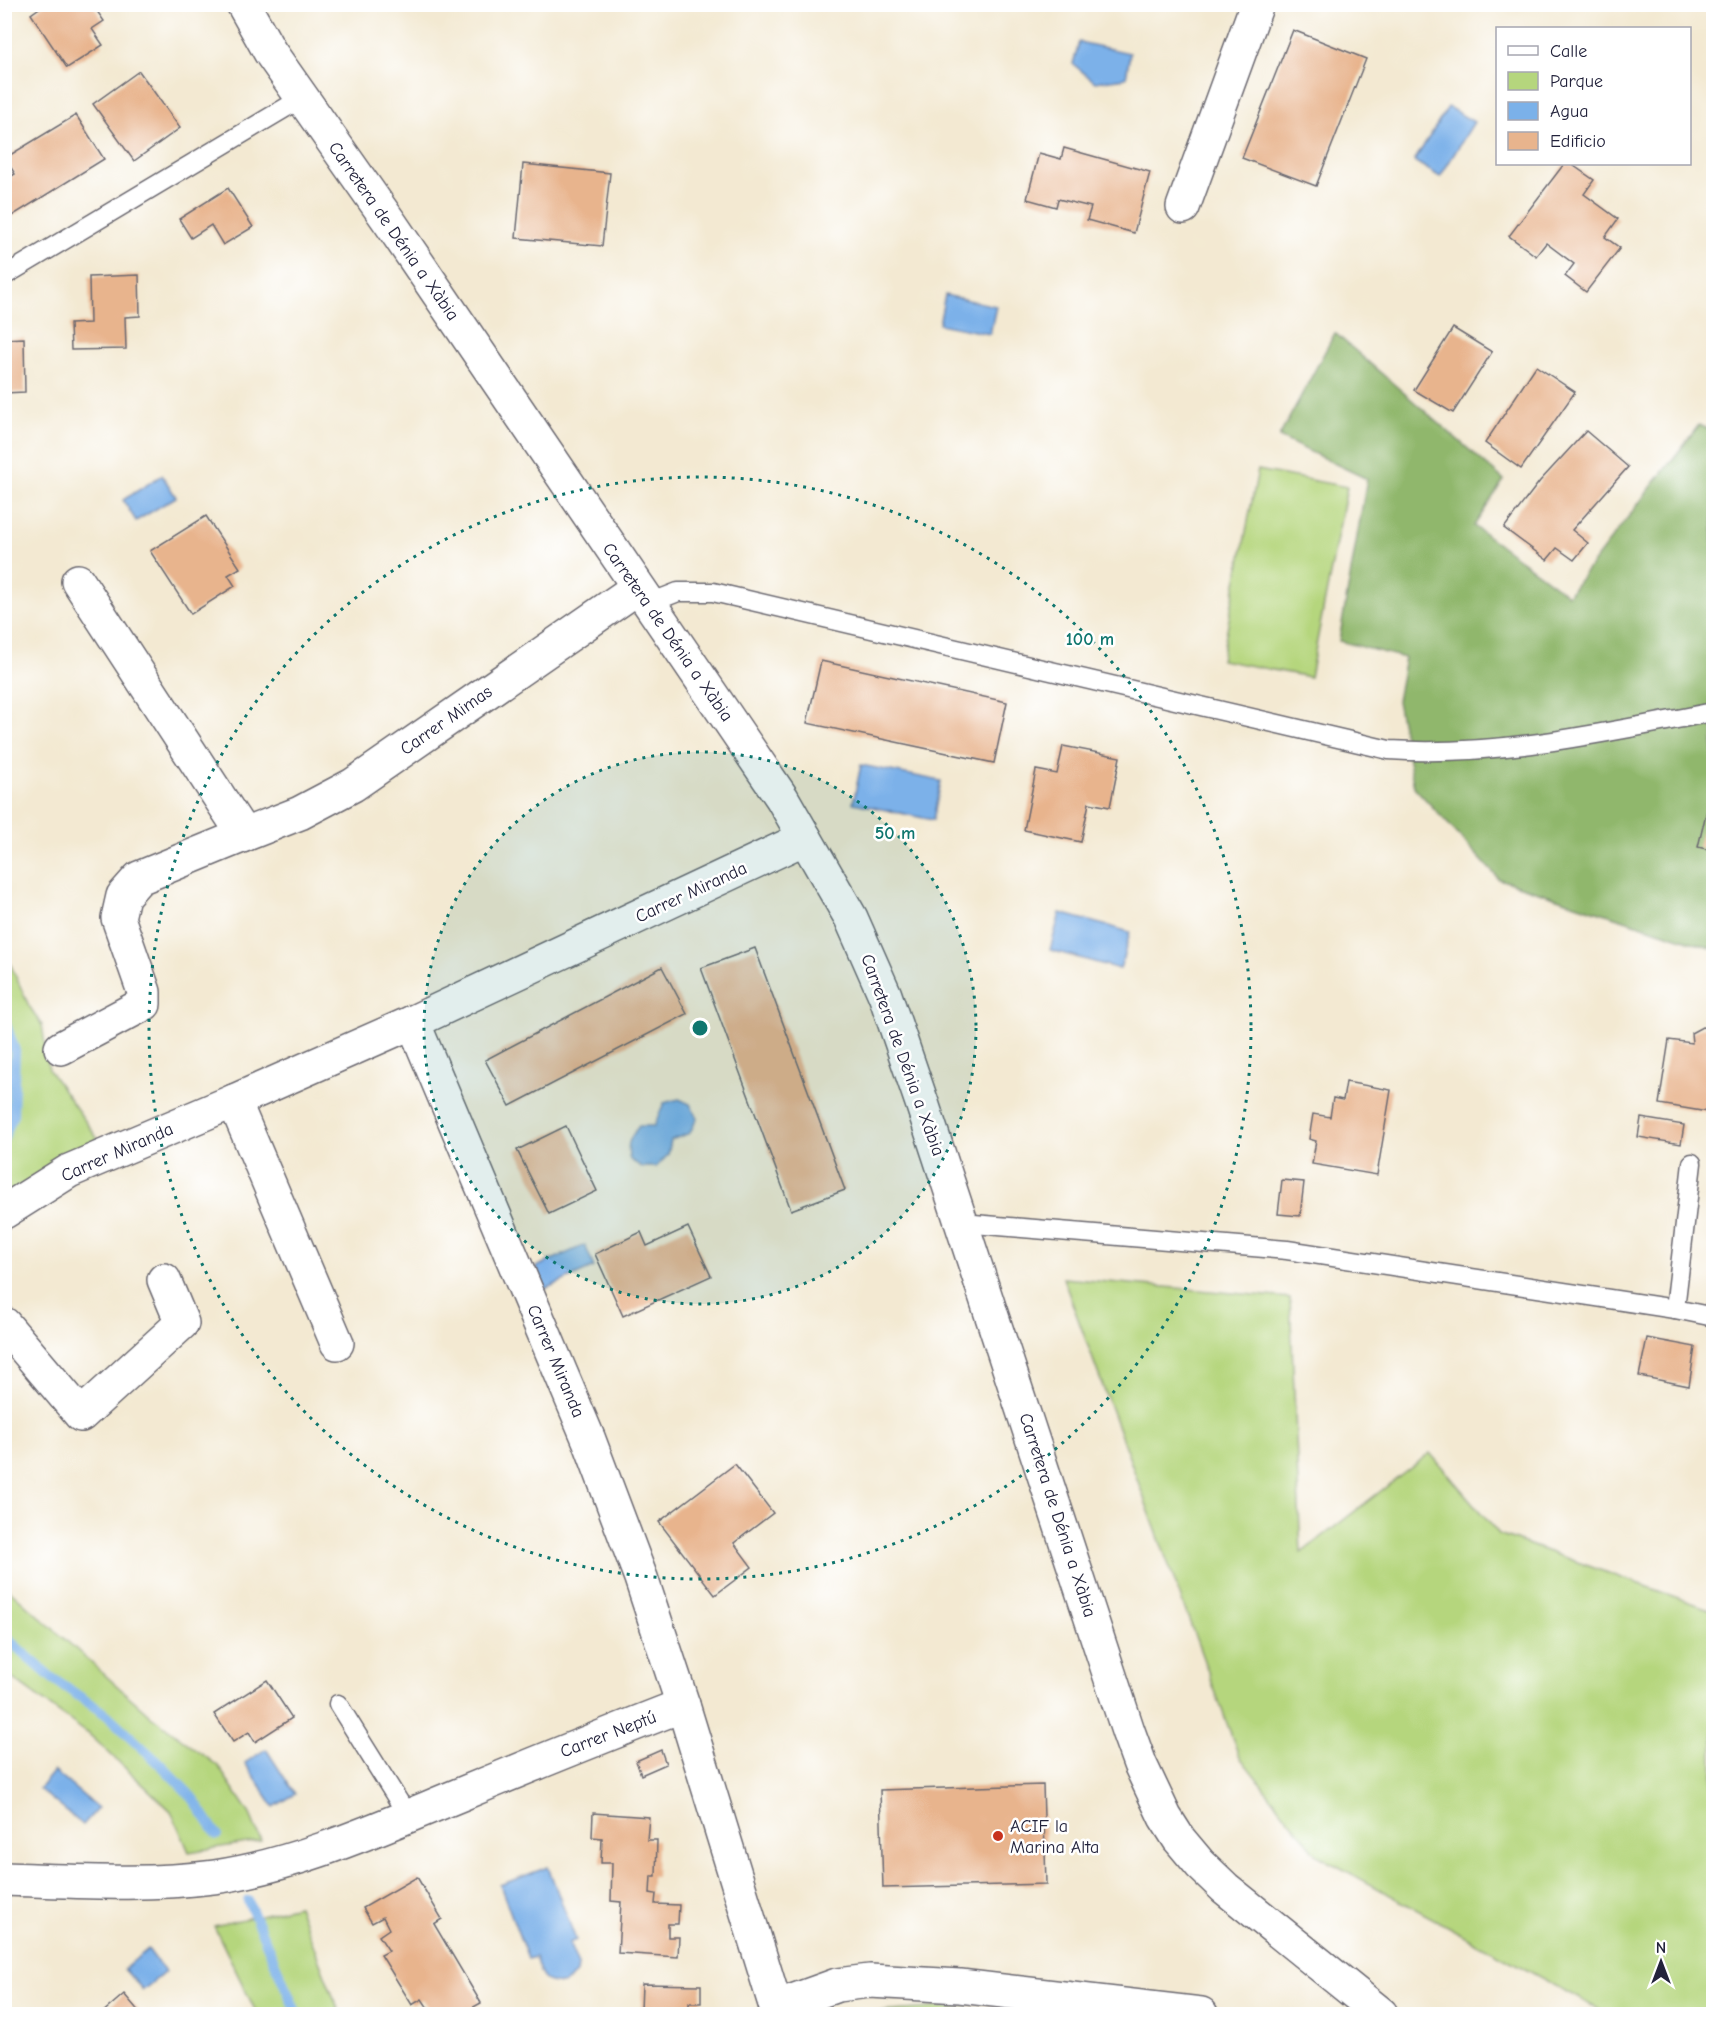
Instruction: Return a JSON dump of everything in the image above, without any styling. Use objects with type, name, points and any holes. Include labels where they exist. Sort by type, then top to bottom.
[{"type":"street","name":"Carretera de Dénia a Xàbia","points":[[243,4],[270,52],[398,234],[782,798],[851,918],[881,986],[962,1222],[1128,1731],[1140,1764],[1165,1817],[1179,1839],[1225,1888],[1381,2014]]},
{"type":"street","points":[[1183,207],[1257,4]]},
{"type":"street","points":[[78,580],[244,835]]},
{"type":"street","name":"Carrer Mimas","points":[[62,1047],[144,1004],[144,992],[118,918],[123,896],[138,878],[300,813],[353,785],[644,596]]},
{"type":"street","name":"Carrer Miranda","points":[[4,1212],[78,1167],[413,1022],[805,838]]},
{"type":"street","name":"Carrer Miranda","points":[[413,1022],[589,1440],[641,1578],[683,1705]]},
{"type":"street","points":[[234,1101],[337,1343]]},
{"type":"street","points":[[4,1324],[81,1415],[182,1323],[164,1280]]},
{"type":"street","points":[[683,1705],[777,2011],[837,1984],[879,1982],[960,1986],[1201,2014]]},
{"type":"street","name":"Carrer Neptú","points":[[4,1879],[94,1881],[189,1879],[237,1872],[275,1863],[408,1816],[683,1705]]},
{"type":"lane","points":[[4,276],[302,98]]},
{"type":"lane","points":[[644,596],[678,592],[712,592],[1389,750],[1439,753],[1569,740],[1713,712]]},
{"type":"lane","points":[[1675,1309],[1692,1163]]},
{"type":"lane","points":[[962,1222],[1287,1250],[1675,1309],[1713,1317]]},
{"type":"lane","points":[[338,1704],[408,1816]]},
{"type":"green space","points":[[1335,333],[1504,480],[1474,526],[1568,595],[1699,425],[1713,431],[1713,949],[1499,879],[1414,787],[1397,701],[1405,658],[1339,641],[1367,479],[1279,437]]},
{"type":"green space","points":[[1258,470],[1347,487],[1310,677],[1221,660]]},
{"type":"green space","points":[[4,950],[29,1006],[42,1025],[49,1070],[98,1139],[4,1196]]},
{"type":"green space","points":[[1063,1278],[1290,1298],[1301,1553],[1430,1453],[1499,1534],[1712,1610],[1713,1608],[1713,2014],[1607,2014],[1317,1855],[1239,1756]]},
{"type":"green space","points":[[5,1586],[151,1716],[218,1766],[250,1814],[261,1841],[189,1852],[171,1811],[91,1736],[5,1673]]},
{"type":"green space","points":[[298,1906],[340,2014],[257,2014],[214,1926]]},
{"type":"green space","points":[[942,2007],[1038,2014],[855,2014]]},
{"type":"water","points":[[1079,42],[1130,53],[1126,78],[1095,82],[1073,64]]},
{"type":"water","points":[[1448,107],[1474,122],[1440,177],[1414,161]]},
{"type":"water","points":[[945,295],[996,306],[990,334],[939,324]]},
{"type":"water","points":[[162,475],[176,497],[136,521],[123,500]]},
{"type":"water","points":[[861,765],[941,781],[933,820],[853,803]]},
{"type":"water","points":[[1060,913],[1130,932],[1120,969],[1050,950]]},
{"type":"water","points":[[679,1099],[690,1104],[697,1118],[690,1133],[671,1140],[668,1155],[656,1167],[642,1167],[630,1160],[629,1142],[639,1126],[654,1126],[664,1103]]},
{"type":"water","points":[[585,1245],[594,1267],[545,1289],[536,1267]]},
{"type":"water","points":[[266,1749],[295,1794],[274,1807],[245,1763]]},
{"type":"water","points":[[54,1771],[98,1808],[83,1825],[39,1789]]},
{"type":"water","points":[[548,1867],[576,1940],[569,1943],[578,1965],[577,1973],[563,1984],[550,1982],[543,1978],[535,1957],[528,1959],[500,1885]]},
{"type":"water","points":[[148,1949],[165,1972],[143,1990],[124,1969]]},
{"type":"building","points":[[45,4],[92,4],[104,21],[92,29],[103,45],[67,68],[31,14]]},
{"type":"building","points":[[1293,30],[1366,59],[1316,186],[1242,158]]},
{"type":"building","points":[[139,71],[180,128],[134,161],[93,104]]},
{"type":"building","points":[[76,115],[104,159],[7,219],[4,215],[4,181],[15,174],[5,158]]},
{"type":"building","points":[[1064,148],[1150,172],[1134,233],[1087,220],[1091,207],[1058,199],[1056,207],[1027,199],[1039,153],[1061,159]]},
{"type":"building","points":[[523,164],[610,173],[602,246],[516,238]]},
{"type":"building","points":[[1563,165],[1572,165],[1594,180],[1584,194],[1618,219],[1605,237],[1620,248],[1586,292],[1565,276],[1574,264],[1546,243],[1536,256],[1509,236]]},
{"type":"building","points":[[228,188],[253,227],[223,245],[211,225],[191,238],[179,219]]},
{"type":"building","points":[[139,275],[140,316],[125,317],[126,349],[71,350],[70,324],[90,323],[89,277]]},
{"type":"building","points":[[1453,328],[1492,352],[1453,413],[1414,390]]},
{"type":"building","points":[[24,338],[25,392],[4,393],[4,339]]},
{"type":"building","points":[[1536,366],[1575,392],[1521,469],[1485,443]]},
{"type":"building","points":[[1586,431],[1628,467],[1572,530],[1588,543],[1574,560],[1557,548],[1547,560],[1504,528],[1540,481]]},
{"type":"building","points":[[206,516],[240,568],[228,575],[235,586],[191,614],[150,551]]},
{"type":"building","points":[[821,661],[1007,702],[994,763],[807,723]]},
{"type":"building","points":[[1063,746],[1120,757],[1110,807],[1089,803],[1081,842],[1024,830],[1036,770],[1057,774]]},
{"type":"building","points":[[1714,784],[1714,851],[1698,847]]},
{"type":"building","points":[[755,948],[845,1190],[791,1210],[701,968]]},
{"type":"building","points":[[662,967],[687,1014],[510,1106],[485,1060]]},
{"type":"building","points":[[1702,1027],[1714,1030],[1714,1113],[1659,1104],[1669,1040],[1692,1043],[1691,1033]]},
{"type":"building","points":[[1346,1082],[1391,1090],[1377,1175],[1312,1164],[1316,1141],[1309,1139],[1313,1114],[1330,1117],[1333,1098],[1343,1100]]},
{"type":"building","points":[[1641,1118],[1684,1125],[1681,1144],[1638,1137]]},
{"type":"building","points":[[566,1126],[597,1191],[549,1214],[517,1150]]},
{"type":"building","points":[[1282,1180],[1304,1182],[1300,1216],[1278,1214]]},
{"type":"building","points":[[688,1227],[711,1276],[623,1316],[595,1254],[641,1232],[647,1246]]},
{"type":"building","points":[[1647,1338],[1695,1347],[1689,1386],[1639,1376]]},
{"type":"building","points":[[735,1464],[773,1513],[734,1543],[752,1567],[715,1595],[659,1522]]},
{"type":"building","points":[[267,1680],[292,1718],[255,1742],[249,1732],[233,1742],[214,1714]]},
{"type":"building","points":[[661,1750],[666,1764],[641,1775],[636,1761]]},
{"type":"building","points":[[1043,1785],[1046,1884],[883,1888],[880,1790]]},
{"type":"building","points":[[593,1813],[649,1817],[647,1840],[657,1840],[656,1876],[651,1876],[650,1893],[656,1894],[655,1904],[679,1905],[678,1924],[668,1924],[668,1937],[679,1937],[678,1957],[618,1953],[621,1902],[611,1901],[612,1863],[601,1863],[602,1838],[592,1837]]},
{"type":"building","points":[[417,1877],[442,1919],[434,1924],[481,2003],[461,2014],[425,2014],[430,2011],[422,1999],[412,2005],[381,1955],[389,1951],[379,1936],[389,1929],[383,1917],[372,1923],[363,1908]]},
{"type":"building","points":[[642,1984],[701,1985],[701,2003],[689,2003],[689,2009],[715,2011],[715,2014],[654,2014],[654,2011],[641,2011]]},
{"type":"building","points":[[124,1994],[141,2014],[101,2014]]},
{"type":"waterway","points":[[4,1019],[15,1051],[13,1115],[4,1138]]},
{"type":"waterway","points":[[4,1636],[52,1678],[107,1715],[162,1766],[192,1797],[217,1835]]},
{"type":"waterway","points":[[248,1901],[297,2014]]},
{"type":"place","name":"ACIF la Marina Alta","points":[[998,1836]]}]
